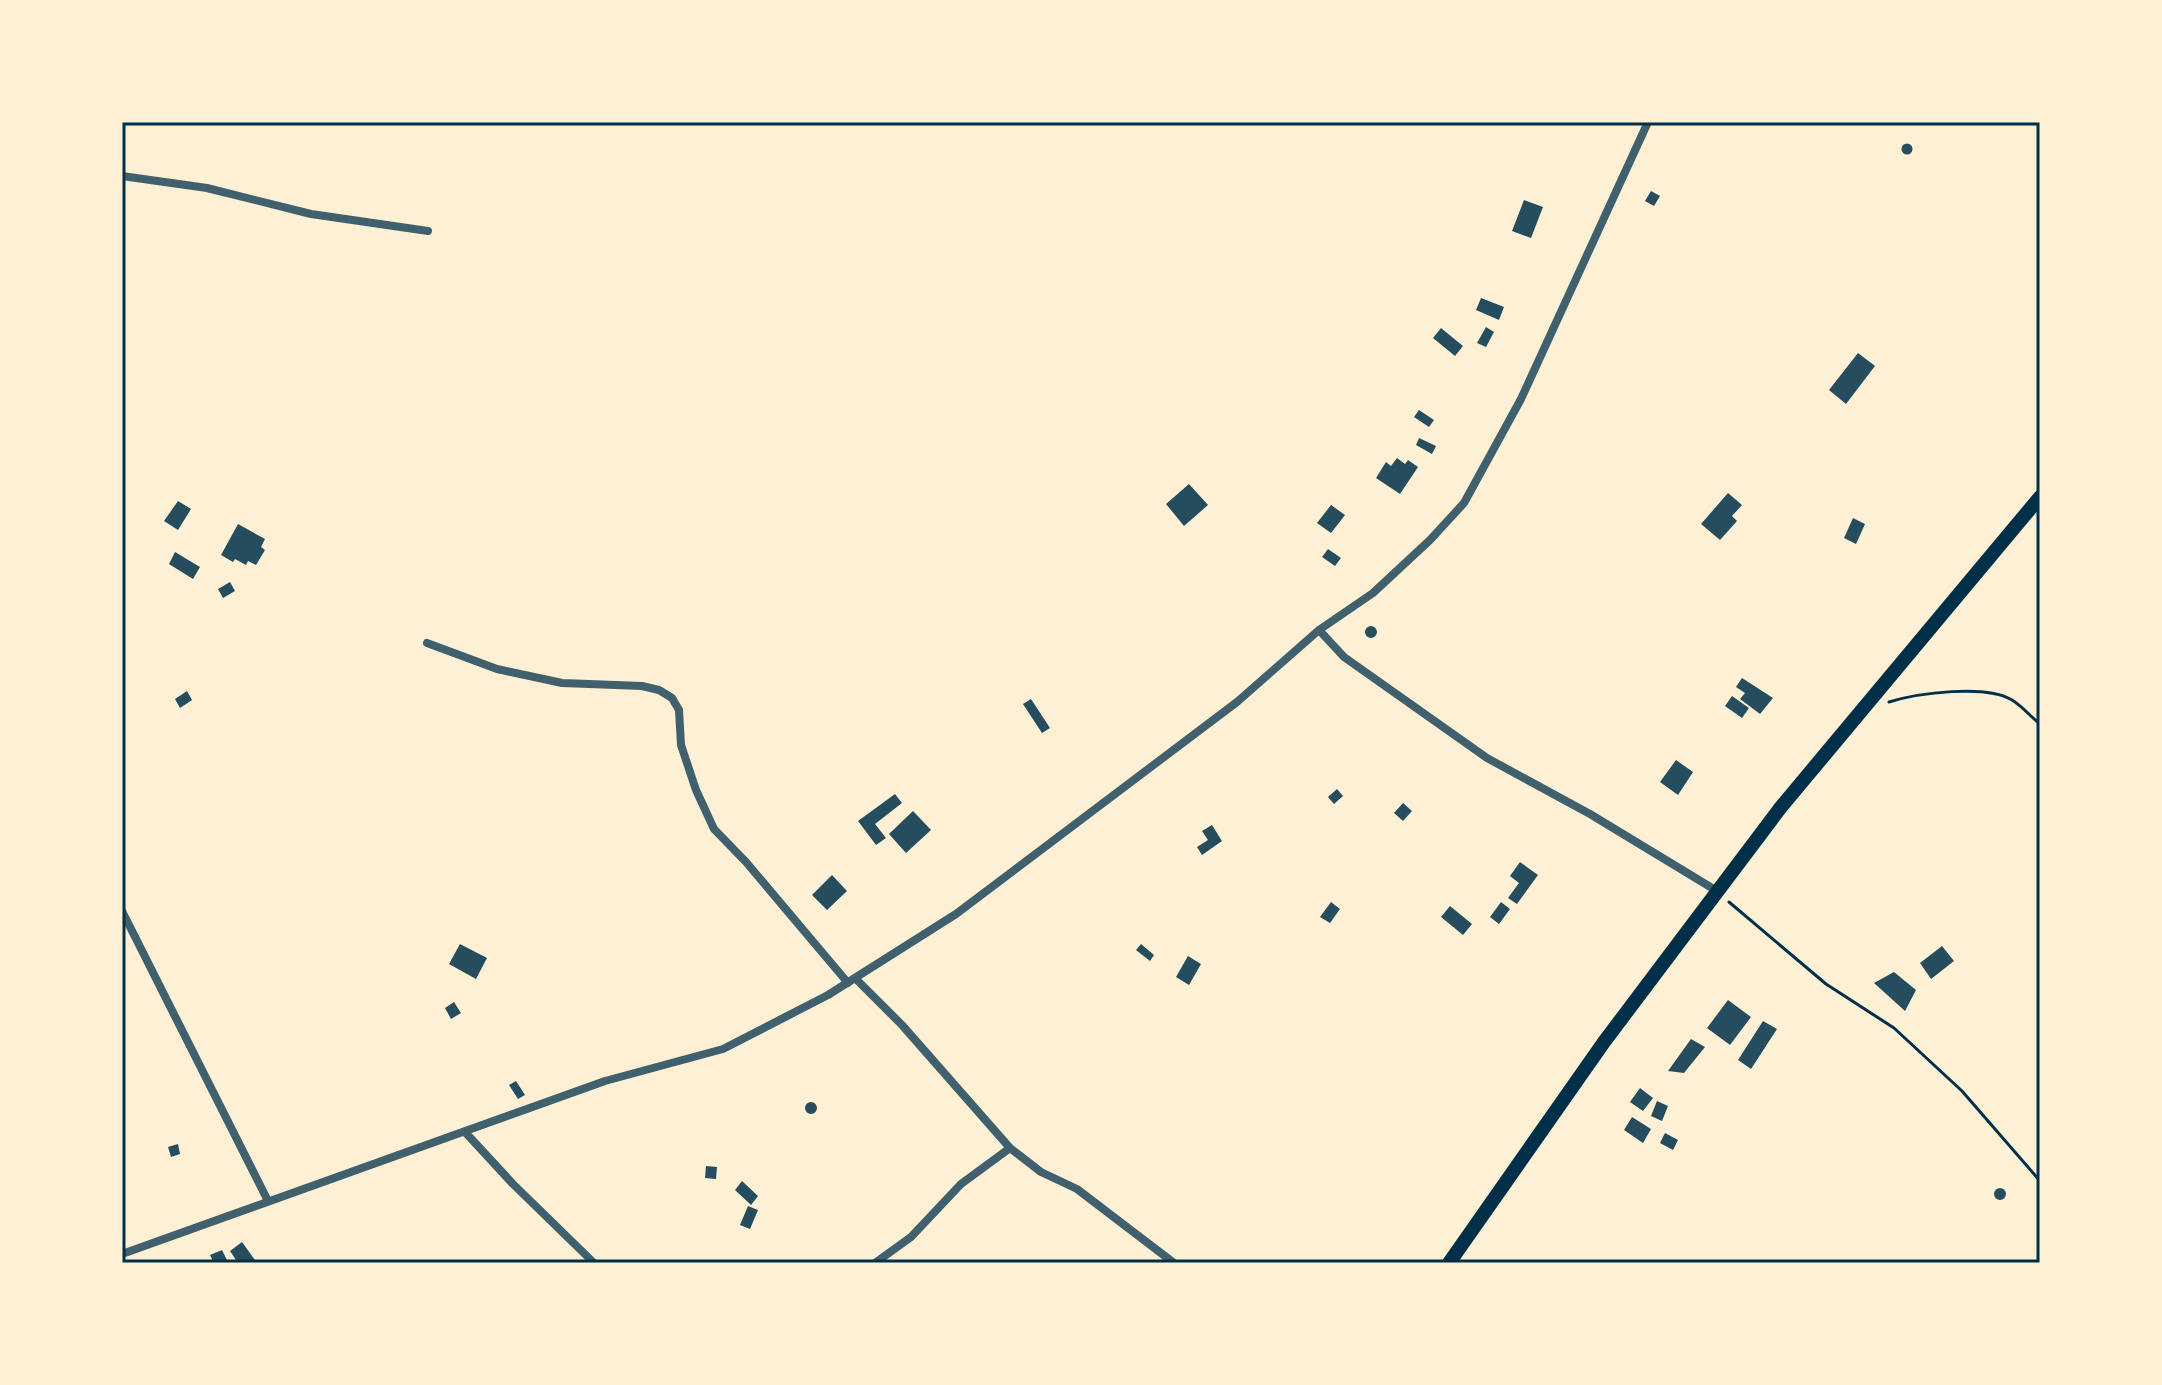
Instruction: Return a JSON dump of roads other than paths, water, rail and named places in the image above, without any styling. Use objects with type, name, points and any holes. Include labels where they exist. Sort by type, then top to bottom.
[{"type":"highway","points":[[1449,1263],[1604,1042],[1781,807],[2040,497]]},
{"type":"street","points":[[122,1254],[605,1081],[723,1049],[851,980],[956,914],[1237,702],[1319,630],[1373,593],[1464,503],[1521,399],[1648,122]]},
{"type":"street","points":[[122,176],[207,188],[311,214],[428,231]]},
{"type":"street","points":[[1319,630],[1344,657],[1487,758],[1590,814],[1717,891]]},
{"type":"street","points":[[427,643],[497,669],[536,678],[562,683],[642,686],[659,690],[672,698],[679,710],[681,745],[714,829],[851,980],[902,1025],[1010,1148],[1041,1172],[1077,1189],[1174,1263]]},
{"type":"street","points":[[122,911],[268,1201]]},
{"type":"street","points":[[465,1132],[594,1263]]},
{"type":"street","points":[[875,1263],[911,1237],[961,1184],[1010,1148]]}]
